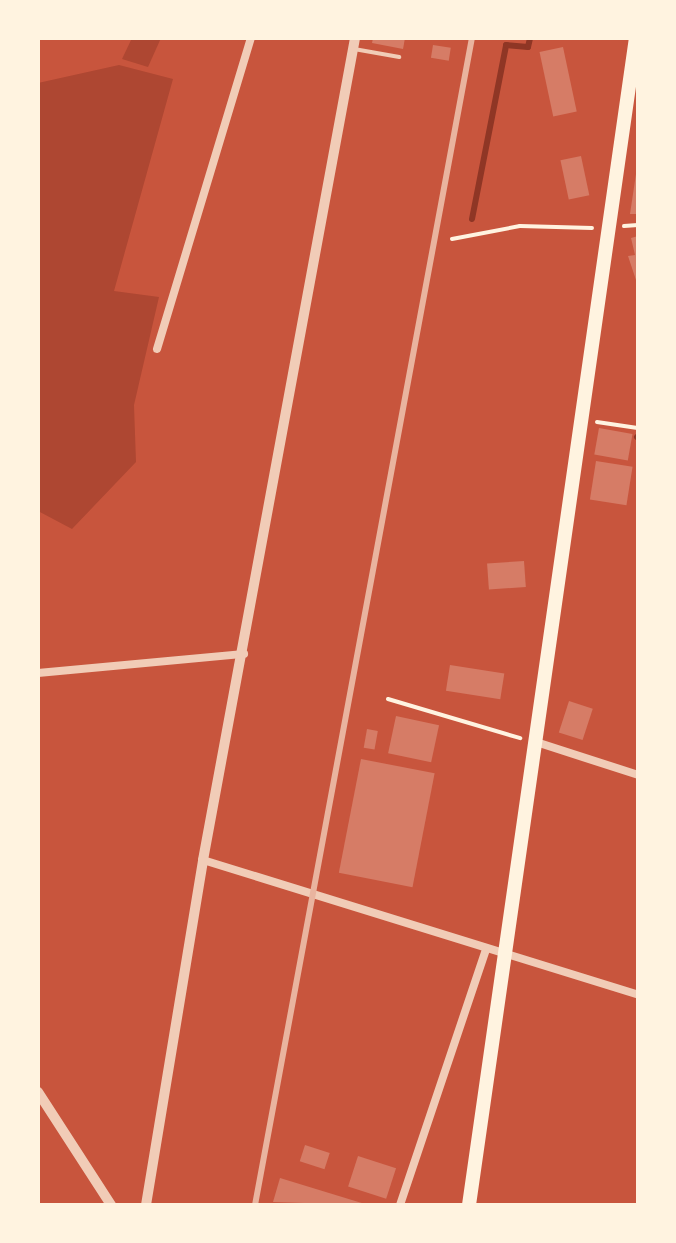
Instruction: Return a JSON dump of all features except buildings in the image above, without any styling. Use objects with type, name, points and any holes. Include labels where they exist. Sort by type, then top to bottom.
[{"type":"highway","points":[[469,1205],[636,38]]},
{"type":"street","points":[[157,349],[251,38]]},
{"type":"street","points":[[146,1205],[203,860],[244,654],[354,44]]},
{"type":"street","points":[[38,673],[244,654]]},
{"type":"street","points":[[533,741],[638,775]]},
{"type":"street","points":[[203,860],[638,995]]},
{"type":"street","points":[[400,1205],[486,949]]},
{"type":"street","points":[[38,1092],[111,1205]]},
{"type":"lane","points":[[354,44],[399,57]]},
{"type":"path","points":[[452,239],[520,226],[608,227]]},
{"type":"path","points":[[580,420],[638,428]]},
{"type":"path","points":[[388,699],[533,741]]},
{"type":"shaded area","points":[[132,38],[161,38],[148,67],[122,59]]},
{"type":"shaded area","points":[[119,65],[173,79],[114,291],[159,297],[134,405],[136,462],[72,529],[38,511],[38,83]]},
{"type":"waterway","points":[[472,219],[506,45],[528,47],[530,38]]},
{"type":"railway","points":[[255,1205],[472,38]]}]
